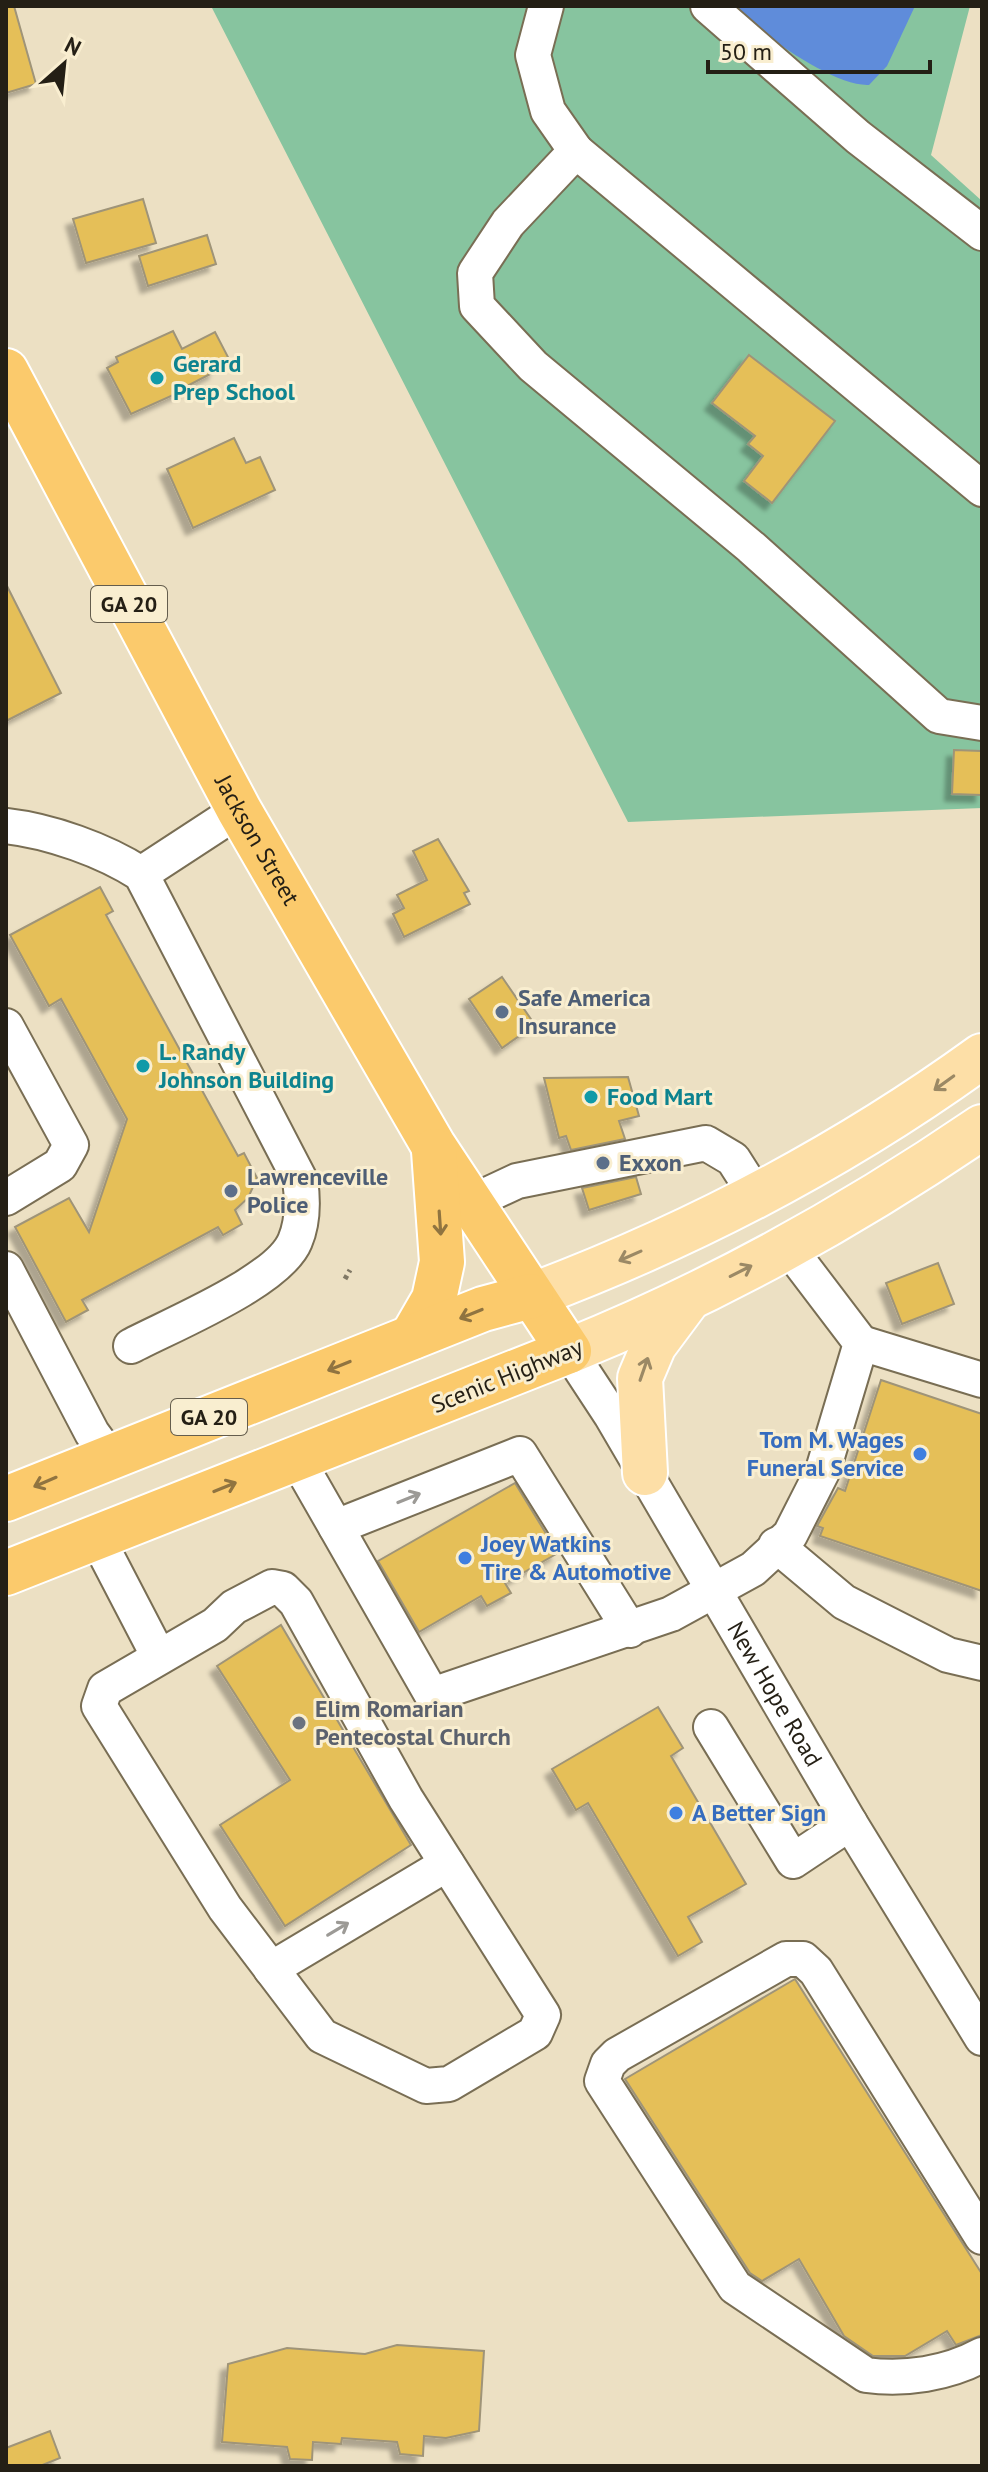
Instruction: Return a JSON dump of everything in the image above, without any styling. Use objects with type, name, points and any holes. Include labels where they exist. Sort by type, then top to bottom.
[{"type":"highway","name":"Jackson Street","points":[[11,396],[239,810],[433,1145],[569,1351]]},
{"type":"highway","points":[[412,1337],[434,1299],[442,1262],[433,1145]]},
{"type":"highway","points":[[412,1337],[483,1309],[531,1296]]},
{"type":"highway","name":"GA 20","points":[[6,1499],[108,1455],[412,1337]]},
{"type":"highway","name":"Scenic Highway","points":[[6,1573],[569,1351]]},
{"type":"main road","points":[[531,1296],[597,1271],[756,1195],[849,1145],[982,1056]]},
{"type":"main road","name":"Scenic Highway","points":[[569,1351],[625,1328],[788,1247],[982,1127]]},
{"type":"main road","points":[[645,1473],[640,1378],[654,1345],[690,1296]]},
{"type":"street","points":[[546,6],[533,55],[548,111],[576,151],[982,489]]},
{"type":"street","points":[[708,6],[858,137],[982,233]]},
{"type":"street","points":[[576,151],[508,223],[475,273],[477,306],[533,366],[751,547],[939,716],[982,723]]},
{"type":"street","points":[[141,874],[239,810]]},
{"type":"street","points":[[6,826],[41,834],[110,858],[141,874],[300,1180],[302,1213],[295,1243],[276,1268],[131,1346]]},
{"type":"street","points":[[6,1026],[71,1145],[60,1165],[6,1198]]},
{"type":"street","points":[[470,1203],[517,1181],[706,1143],[733,1159],[756,1195]]},
{"type":"street","points":[[788,1247],[861,1343],[982,1380]]},
{"type":"street","points":[[6,1269],[92,1433],[108,1455]]},
{"type":"street","points":[[297,1459],[432,1695],[671,1614],[753,1569],[790,1535],[823,1470],[861,1343]]},
{"type":"street","name":"New Hope Road","points":[[569,1351],[982,2038]]},
{"type":"street","points":[[336,1527],[520,1454],[630,1630]]},
{"type":"street","points":[[100,1535],[107,1557],[159,1657]]},
{"type":"street","points":[[776,1545],[844,1602],[948,1655],[982,1663]]},
{"type":"street","points":[[272,1587],[283,1589],[296,1602],[406,1799],[447,1864],[543,2015],[535,2033],[449,2084],[426,2086],[322,2036],[225,1908],[99,1706],[105,1689],[215,1625],[234,1607],[272,1587]]},
{"type":"street","points":[[711,1727],[793,1861],[850,1823]]},
{"type":"street","points":[[271,1969],[447,1864]]},
{"type":"street","points":[[982,2237],[816,1971],[803,1959],[786,1959],[617,2055],[608,2064],[602,2081],[735,2287],[866,2375],[892,2378],[928,2374],[982,2355]]},
{"type":"path","points":[[345,1279],[350,1270]]},
{"type":"green space","points":[[211,6],[970,6],[931,155],[982,201],[982,808],[628,822]]},
{"type":"water","points":[[731,6],[915,6],[887,66],[869,85],[836,77],[796,56]]},
{"type":"building","points":[[6,6],[14,6],[36,84],[6,93]]},
{"type":"building","points":[[143,199],[156,243],[86,263],[73,219]]},
{"type":"building","points":[[207,235],[216,264],[148,286],[139,256]]},
{"type":"building","name":"Gerard Prep School","points":[[173,331],[182,349],[215,332],[229,359],[214,367],[216,371],[187,386],[189,388],[131,414],[107,368],[118,362],[116,357]]},
{"type":"building","points":[[749,355],[835,421],[772,503],[744,481],[763,456],[748,444],[755,436],[712,403]]},
{"type":"building","points":[[234,438],[246,463],[260,457],[275,490],[193,528],[167,469]]},
{"type":"building","points":[[6,584],[61,693],[6,721]]},
{"type":"building","points":[[954,750],[982,751],[982,795],[952,794]]},
{"type":"building","points":[[438,839],[469,891],[464,893],[470,904],[404,937],[393,914],[404,908],[397,895],[427,880],[413,851]]},
{"type":"building","name":"L. Randy Johnson Building","points":[[100,887],[113,911],[106,915],[238,1156],[244,1153],[257,1178],[248,1198],[235,1210],[242,1224],[223,1235],[218,1227],[82,1300],[88,1310],[66,1322],[15,1227],[69,1198],[89,1232],[127,1119],[61,999],[49,1006],[10,935]]},
{"type":"building","name":"Safe America Insurance","points":[[502,977],[535,1025],[502,1048],[469,999]]},
{"type":"building","name":"Food Mart","points":[[628,1077],[639,1116],[619,1121],[625,1139],[571,1150],[566,1136],[559,1138],[544,1078]]},
{"type":"building","points":[[636,1177],[641,1194],[589,1210],[582,1188]]},
{"type":"building","points":[[938,1263],[954,1304],[902,1324],[886,1283]]},
{"type":"building","name":"Tom M. Wages Funeral Service","points":[[881,1380],[982,1414],[982,1591],[820,1536],[823,1528],[817,1526],[838,1488],[845,1491]]},
{"type":"building","name":"Joey Watkins Tire & Automotive","points":[[515,1483],[558,1553],[505,1583],[511,1593],[487,1606],[481,1596],[419,1632],[378,1561]]},
{"type":"building","name":"Elim Romarian Pentecostal Church","points":[[281,1625],[411,1845],[285,1926],[220,1825],[290,1780],[217,1666]]},
{"type":"building","points":[[658,1707],[683,1748],[671,1756],[746,1884],[688,1917],[702,1942],[678,1956],[588,1803],[576,1810],[552,1769]]},
{"type":"building","points":[[795,1979],[982,2274],[982,2335],[956,2345],[947,2331],[905,2356],[873,2356],[844,2336],[799,2259],[762,2281],[750,2273],[625,2079]]},
{"type":"building","points":[[397,2345],[484,2351],[479,2431],[446,2438],[424,2436],[423,2456],[400,2454],[397,2442],[342,2438],[341,2444],[313,2442],[312,2460],[290,2459],[287,2447],[222,2442],[228,2364],[287,2348],[365,2354]]},
{"type":"building","points":[[50,2431],[60,2458],[40,2466],[6,2466],[6,2448]]},
{"type":"place","name":"Gerard Prep School","points":[[157,378]]},
{"type":"place","name":"Safe America Insurance","points":[[502,1012]]},
{"type":"place","name":"L. Randy Johnson Building","points":[[143,1066]]},
{"type":"place","name":"Food Mart","points":[[591,1097]]},
{"type":"place","name":"Exxon","points":[[603,1163]]},
{"type":"place","name":"Lawrenceville Police","points":[[231,1191]]},
{"type":"place","name":"Tom M. Wages Funeral Service","points":[[920,1454]]},
{"type":"place","name":"Joey Watkins Tire & Automotive","points":[[465,1558]]},
{"type":"place","name":"Elim Romarian Pentecostal Church","points":[[299,1723]]},
{"type":"place","name":"A Better Sign","points":[[676,1813]]}]
